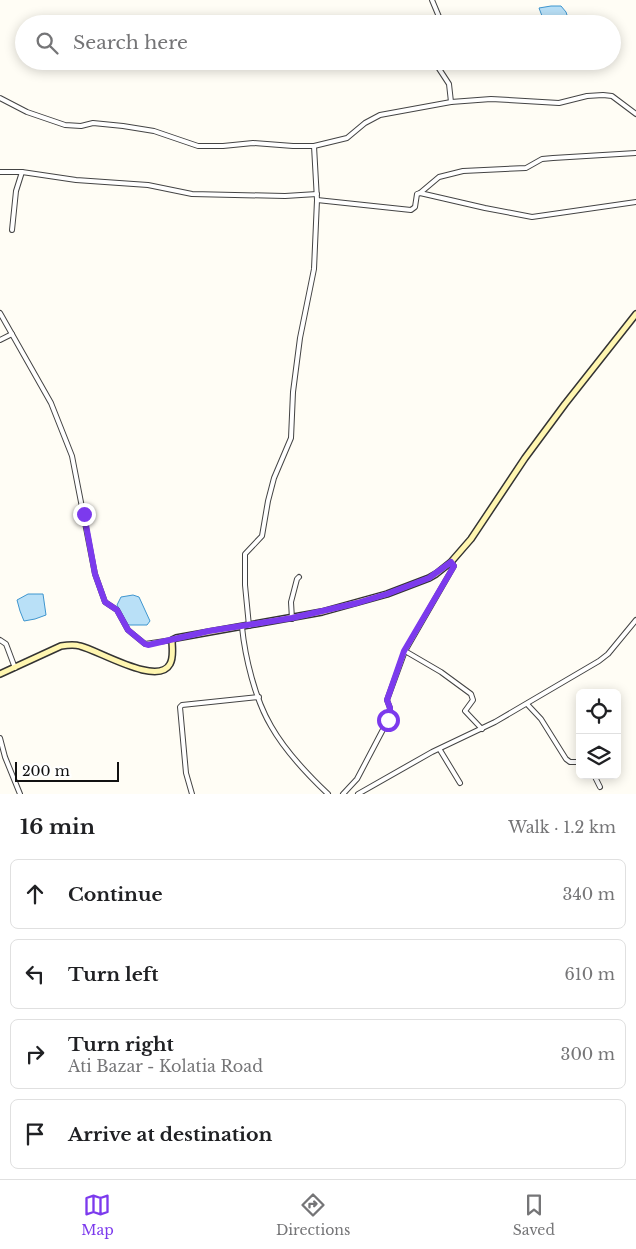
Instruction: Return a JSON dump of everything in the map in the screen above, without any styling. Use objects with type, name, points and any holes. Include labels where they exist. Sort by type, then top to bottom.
[{"type":"main road","points":[[0,674],[61,646],[70,645],[80,646],[129,666],[146,670],[161,670],[170,664],[172,640],[176,638],[292,618],[387,594],[429,578],[451,562],[474,534],[525,458],[636,314]]},
{"type":"street","points":[[432,0],[438,15]]},
{"type":"street","points":[[440,70],[449,84],[451,102]]},
{"type":"street","points":[[0,98],[27,112],[65,125],[81,126],[92,123],[123,126],[154,131],[198,146],[253,143],[314,146],[347,138],[380,114],[451,102],[491,99],[559,103],[587,96],[603,95],[612,96],[636,114]]},
{"type":"street","points":[[249,626],[245,585],[245,554],[262,536],[274,478],[291,438],[293,392],[300,338],[314,269],[317,200],[314,146]]},
{"type":"street","points":[[317,200],[411,210],[415,207],[417,194],[439,177],[464,171],[526,168],[542,159],[636,154]]},
{"type":"street","points":[[0,172],[22,172],[76,180],[148,185],[192,194],[285,196],[316,194]]},
{"type":"street","points":[[12,230],[16,191],[22,172]]},
{"type":"street","points":[[420,193],[532,217],[636,202]]},
{"type":"street","points":[[0,313],[51,403],[72,456],[95,574],[105,602],[117,610],[128,630],[145,644],[172,640]]},
{"type":"street","points":[[0,340],[12,334]]},
{"type":"street","points":[[343,794],[357,779],[388,720],[390,708],[387,700],[404,651],[454,566],[451,562]]},
{"type":"street","points":[[292,618],[291,602],[299,577]]},
{"type":"street","points":[[358,794],[432,752],[482,730],[599,661],[608,654],[636,620]]},
{"type":"street","points":[[242,627],[250,672],[271,726],[301,766],[328,794]]},
{"type":"street","points":[[0,640],[6,644],[14,668]]},
{"type":"street","points":[[404,651],[441,672],[471,694],[472,700],[465,711],[482,730]]},
{"type":"street","points":[[192,794],[186,773],[180,707],[182,705],[259,697]]},
{"type":"street","points":[[527,704],[541,719],[566,759],[570,762],[576,762]]},
{"type":"street","points":[[0,738],[20,794]]},
{"type":"street","points":[[440,750],[460,783]]},
{"type":"street","points":[[596,779],[600,787]]},
{"type":"water","points":[[561,6],[567,15],[542,15],[539,8]]},
{"type":"water","points":[[28,594],[43,594],[46,615],[24,621],[17,600]]},
{"type":"water","points":[[133,595],[139,597],[150,621],[147,625],[128,625],[117,605],[121,597]]},
{"type":"route","points":[[84,514],[95,574],[105,602],[117,610],[128,630],[148,645],[209,631],[272,622],[322,612],[357,603],[429,578],[451,562],[454,566],[404,651],[387,700],[390,708],[388,720]]}]
